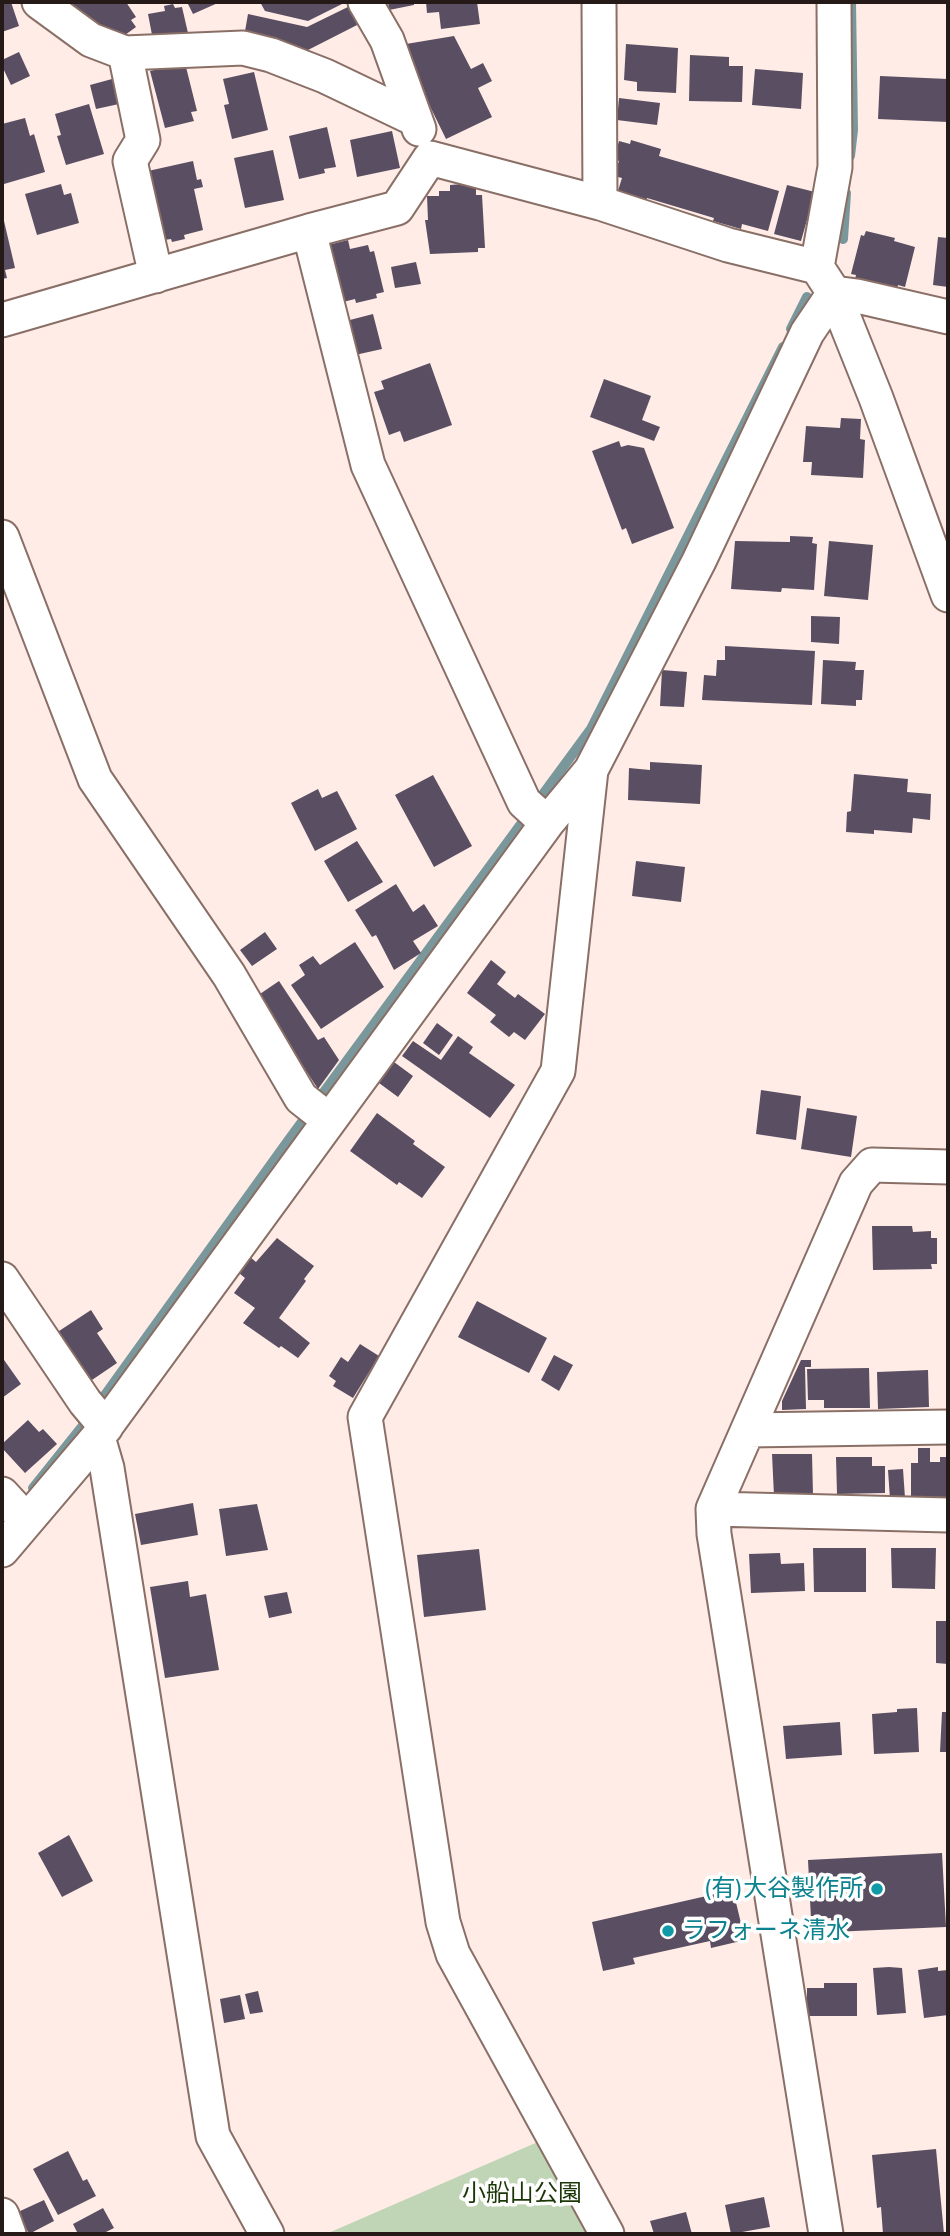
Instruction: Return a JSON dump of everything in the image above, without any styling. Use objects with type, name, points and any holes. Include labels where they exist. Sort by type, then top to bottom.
[{"type":"street","points":[[39,2],[91,40],[125,53],[243,48],[271,55],[325,76],[415,119]]},
{"type":"street","points":[[365,2],[387,40],[430,158]]},
{"type":"street","points":[[599,2],[600,203]]},
{"type":"street","points":[[607,2234],[453,1954],[443,1922],[365,1417],[558,1071],[591,770],[699,561],[807,333],[825,280],[835,167],[834,2]]},
{"type":"street","points":[[125,53],[143,140],[130,161],[156,276]]},
{"type":"street","points":[[430,158],[600,203],[825,280],[857,296],[948,317]]},
{"type":"street","points":[[2,320],[397,208],[430,158]]},
{"type":"street","points":[[309,231],[368,465],[536,813]]},
{"type":"street","points":[[825,280],[876,398],[948,595]]},
{"type":"street","points":[[2,537],[95,779],[229,975],[301,1098],[329,1120]]},
{"type":"street","points":[[2,1550],[12,1505],[96,1422],[329,1120],[536,813],[591,770]]},
{"type":"street","points":[[826,2234],[714,1534],[713,1509],[856,1183],[872,1165],[948,1167]]},
{"type":"street","points":[[2,1279],[96,1422],[107,1468],[213,2136],[267,2234]]},
{"type":"street","points":[[748,1430],[948,1427]]},
{"type":"street","points":[[713,1509],[948,1515]]},
{"type":"street","points":[[2,2215],[9,2234]]},
{"type":"green space","name":"小船山公園","points":[[540,2141],[590,2234],[326,2234]]},
{"type":"building","points":[[2,2],[11,2],[19,26],[2,32]]},
{"type":"building","points":[[68,2],[126,2],[136,17],[131,20],[136,27],[125,35],[79,18]]},
{"type":"building","points":[[187,2],[220,2],[193,14]]},
{"type":"building","points":[[260,2],[342,4],[308,21],[265,11]]},
{"type":"building","points":[[388,2],[414,2],[414,5],[389,10]]},
{"type":"building","points":[[426,2],[477,2],[480,24],[441,29],[439,12],[427,13]]},
{"type":"building","points":[[173,4],[175,8],[182,7],[188,33],[153,40],[148,14],[165,11],[164,6]]},
{"type":"building","points":[[352,5],[361,23],[308,50],[244,37],[248,14],[307,27]]},
{"type":"building","points":[[454,36],[471,69],[483,63],[492,81],[478,88],[492,117],[446,139],[400,45]]},
{"type":"building","points":[[626,44],[678,48],[676,93],[637,91],[637,82],[624,80]]},
{"type":"building","points":[[19,52],[30,76],[11,85],[2,60]]},
{"type":"building","points":[[690,55],[729,57],[729,66],[743,66],[742,102],[689,101]]},
{"type":"building","points":[[185,63],[197,111],[191,112],[194,121],[165,128],[150,71]]},
{"type":"building","points":[[755,69],[803,73],[801,109],[752,105]]},
{"type":"building","points":[[254,72],[268,130],[232,139],[224,105],[229,104],[223,79]]},
{"type":"building","points":[[880,76],[948,79],[948,122],[878,119]]},
{"type":"building","points":[[112,79],[119,104],[96,109],[90,85]]},
{"type":"building","points":[[619,98],[660,103],[657,125],[617,120]]},
{"type":"building","points":[[89,104],[104,154],[66,165],[57,136],[61,135],[55,114]]},
{"type":"building","points":[[25,118],[30,136],[34,134],[45,172],[4,184],[2,124]]},
{"type":"building","points":[[327,127],[336,167],[324,169],[325,173],[299,179],[289,136]]},
{"type":"building","points":[[392,131],[400,168],[357,177],[350,140]]},
{"type":"building","points":[[631,140],[661,149],[659,156],[779,191],[768,231],[742,224],[741,229],[647,198],[646,201],[617,194],[622,178],[614,176],[619,161],[614,159],[619,141],[630,144]]},
{"type":"building","points":[[273,150],[284,200],[245,208],[234,158]]},
{"type":"building","points":[[193,161],[197,180],[201,179],[203,187],[194,189],[203,230],[184,235],[185,239],[172,242],[171,239],[164,240],[148,171]]},
{"type":"building","points":[[476,183],[476,195],[482,195],[485,248],[478,248],[478,252],[430,254],[425,220],[428,220],[427,196],[439,196],[439,191],[450,191],[450,185]]},
{"type":"building","points":[[61,184],[64,195],[71,193],[79,223],[37,235],[25,194]]},
{"type":"building","points":[[787,185],[815,192],[801,241],[774,234]]},
{"type":"building","points":[[2,221],[15,268],[5,270],[7,278],[2,279]]},
{"type":"building","points":[[866,231],[895,238],[894,241],[915,247],[905,287],[898,285],[897,289],[855,279],[856,275],[851,274],[861,235],[864,236]]},
{"type":"building","points":[[938,237],[948,238],[948,287],[933,285]]},
{"type":"building","points":[[348,240],[350,249],[368,245],[370,252],[374,251],[384,292],[376,294],[377,298],[356,303],[355,299],[339,303],[324,246]]},
{"type":"building","points":[[416,262],[421,284],[395,288],[391,267]]},
{"type":"building","points":[[373,314],[382,349],[355,355],[346,321]]},
{"type":"building","points":[[430,363],[452,425],[404,442],[400,431],[389,435],[374,392],[384,389],[381,381]]},
{"type":"building","points":[[604,379],[651,396],[642,420],[660,427],[654,441],[590,417]]},
{"type":"building","points":[[841,418],[861,419],[860,439],[865,440],[863,478],[811,475],[812,462],[803,462],[806,426],[840,428]]},
{"type":"building","points":[[619,441],[621,447],[628,445],[644,448],[674,528],[632,544],[626,528],[622,530],[592,451]]},
{"type":"building","points":[[790,536],[813,537],[812,543],[817,544],[814,590],[782,588],[781,592],[731,589],[735,541],[790,542]]},
{"type":"building","points":[[829,541],[873,545],[868,600],[824,596]]},
{"type":"building","points":[[811,616],[840,617],[839,644],[811,642]]},
{"type":"building","points":[[725,646],[815,651],[812,705],[702,700],[704,675],[716,676],[717,660],[725,660]]},
{"type":"building","points":[[823,660],[856,662],[855,670],[864,670],[862,700],[856,700],[856,706],[821,704]]},
{"type":"building","points":[[662,670],[687,672],[684,707],[660,706]]},
{"type":"building","points":[[650,762],[702,765],[700,804],[628,800],[629,768],[650,770]]},
{"type":"building","points":[[854,774],[908,779],[907,792],[931,794],[930,820],[913,818],[912,833],[874,830],[874,834],[846,832]]},
{"type":"building","points":[[433,775],[472,846],[434,867],[395,795]]},
{"type":"building","points":[[318,789],[322,798],[337,791],[357,829],[315,851],[291,803]]},
{"type":"building","points":[[357,841],[383,882],[348,902],[324,861]]},
{"type":"building","points":[[636,861],[685,867],[681,902],[632,896]]},
{"type":"building","points":[[396,884],[413,912],[424,904],[438,926],[413,941],[421,953],[394,970],[376,935],[372,937],[355,910]]},
{"type":"building","points":[[265,932],[277,949],[252,966],[240,950]]},
{"type":"building","points":[[355,942],[384,987],[321,1029],[291,985],[305,975],[299,965],[313,956],[320,965]]},
{"type":"building","points":[[491,960],[506,972],[497,984],[515,998],[518,994],[545,1014],[525,1040],[514,1032],[509,1037],[490,1022],[496,1015],[467,993]]},
{"type":"building","points":[[279,981],[318,1040],[324,1037],[339,1060],[318,1089],[257,996]]},
{"type":"building","points":[[437,1023],[453,1035],[439,1055],[423,1043]]},
{"type":"building","points":[[458,1036],[473,1047],[469,1053],[515,1085],[490,1118],[402,1056],[413,1041],[441,1060]]},
{"type":"building","points":[[394,1062],[413,1076],[398,1097],[379,1083]]},
{"type":"building","points":[[761,1090],[801,1096],[796,1140],[756,1134]]},
{"type":"building","points":[[807,1108],[857,1116],[851,1157],[801,1149]]},
{"type":"building","points":[[377,1113],[445,1167],[422,1198],[399,1182],[397,1185],[350,1151]]},
{"type":"building","points":[[872,1226],[912,1226],[913,1232],[931,1231],[931,1238],[937,1238],[937,1264],[931,1264],[932,1269],[873,1270]]},
{"type":"building","points":[[277,1238],[314,1266],[279,1318],[310,1343],[298,1358],[243,1323],[255,1308],[234,1293],[245,1278],[239,1273],[250,1257],[256,1262]]},
{"type":"building","points":[[477,1301],[547,1338],[529,1373],[458,1337]]},
{"type":"building","points":[[91,1310],[103,1329],[97,1333],[117,1363],[89,1382],[56,1333]]},
{"type":"building","points":[[360,1344],[379,1356],[353,1398],[333,1386],[336,1381],[329,1376],[341,1357],[348,1362]]},
{"type":"building","points":[[554,1355],[573,1365],[559,1391],[541,1380]]},
{"type":"building","points":[[2,1357],[21,1384],[2,1398]]},
{"type":"building","points":[[801,1360],[811,1360],[811,1367],[805,1367],[806,1409],[782,1410],[782,1401]]},
{"type":"building","points":[[869,1368],[870,1408],[824,1408],[824,1400],[808,1400],[807,1369]]},
{"type":"building","points":[[928,1370],[929,1407],[878,1409],[877,1372]]},
{"type":"building","points":[[28,1420],[39,1432],[43,1429],[57,1444],[25,1473],[2,1448],[2,1444]]},
{"type":"building","points":[[918,1448],[930,1448],[930,1462],[940,1462],[940,1457],[948,1457],[948,1498],[911,1498],[911,1463],[918,1463]]},
{"type":"building","points":[[772,1454],[812,1454],[813,1495],[774,1496]]},
{"type":"building","points":[[836,1457],[872,1457],[872,1466],[885,1466],[885,1493],[837,1494]]},
{"type":"building","points":[[903,1469],[905,1498],[890,1499],[888,1470]]},
{"type":"building","points":[[193,1503],[198,1535],[141,1545],[135,1514]]},
{"type":"building","points":[[257,1504],[268,1550],[226,1556],[219,1509]]},
{"type":"building","points":[[813,1548],[866,1548],[866,1592],[814,1592]]},
{"type":"building","points":[[891,1548],[936,1548],[935,1589],[892,1588]]},
{"type":"building","points":[[479,1549],[486,1610],[424,1617],[417,1555]]},
{"type":"building","points":[[780,1553],[781,1564],[804,1563],[805,1591],[751,1593],[749,1554]]},
{"type":"building","points":[[188,1581],[190,1597],[206,1594],[219,1670],[165,1678],[150,1587]]},
{"type":"building","points":[[287,1592],[292,1613],[269,1618],[264,1596]]},
{"type":"building","points":[[936,1621],[948,1621],[948,1664],[936,1663]]},
{"type":"building","points":[[917,1708],[919,1752],[874,1754],[872,1714]]},
{"type":"building","points":[[942,1712],[948,1712],[948,1752],[940,1752]]},
{"type":"building","points":[[840,1722],[842,1755],[786,1759],[783,1726]]},
{"type":"building","points":[[69,1835],[93,1881],[62,1897],[38,1853]]},
{"type":"building","name":"(有)大谷製作所","points":[[942,1853],[946,1927],[832,1932],[831,1918],[811,1919],[808,1860]]},
{"type":"building","name":"ラフォーネ清水","points":[[733,1890],[745,1940],[711,1948],[710,1941],[633,1958],[635,1964],[603,1971],[592,1922]]},
{"type":"building","points":[[938,1967],[938,1971],[948,1970],[948,2015],[924,2018],[918,1970]]},
{"type":"building","points":[[873,1968],[902,1968],[906,2013],[877,2015]]},
{"type":"building","points":[[824,1983],[857,1983],[857,2016],[807,2016],[807,1988],[824,1988]]},
{"type":"building","points":[[258,1991],[263,2012],[250,2014],[245,1994]]},
{"type":"building","points":[[240,1995],[245,2019],[224,2023],[220,1999]]},
{"type":"building","points":[[936,2149],[944,2234],[883,2234],[881,2207],[877,2208],[872,2155]]},
{"type":"building","points":[[68,2151],[83,2181],[87,2179],[96,2196],[58,2215],[33,2169]]},
{"type":"building","points":[[764,2197],[770,2227],[731,2234],[725,2205]]},
{"type":"building","points":[[44,2200],[54,2221],[29,2234],[18,2212]]},
{"type":"building","points":[[103,2208],[114,2228],[102,2234],[78,2234],[73,2224]]},
{"type":"building","points":[[686,2212],[692,2234],[654,2234],[650,2221]]},
{"type":"waterway","points":[[850,156],[853,130],[851,2]]},
{"type":"waterway","points":[[843,239],[846,193]]},
{"type":"waterway","points":[[791,329],[807,297]]},
{"type":"waterway","points":[[33,1488],[85,1423],[288,1141],[591,729],[783,347]]},
{"type":"place","name":"(有)大谷製作所","points":[[877,1889]]},
{"type":"place","name":"ラフォーネ清水","points":[[668,1931]]}]
